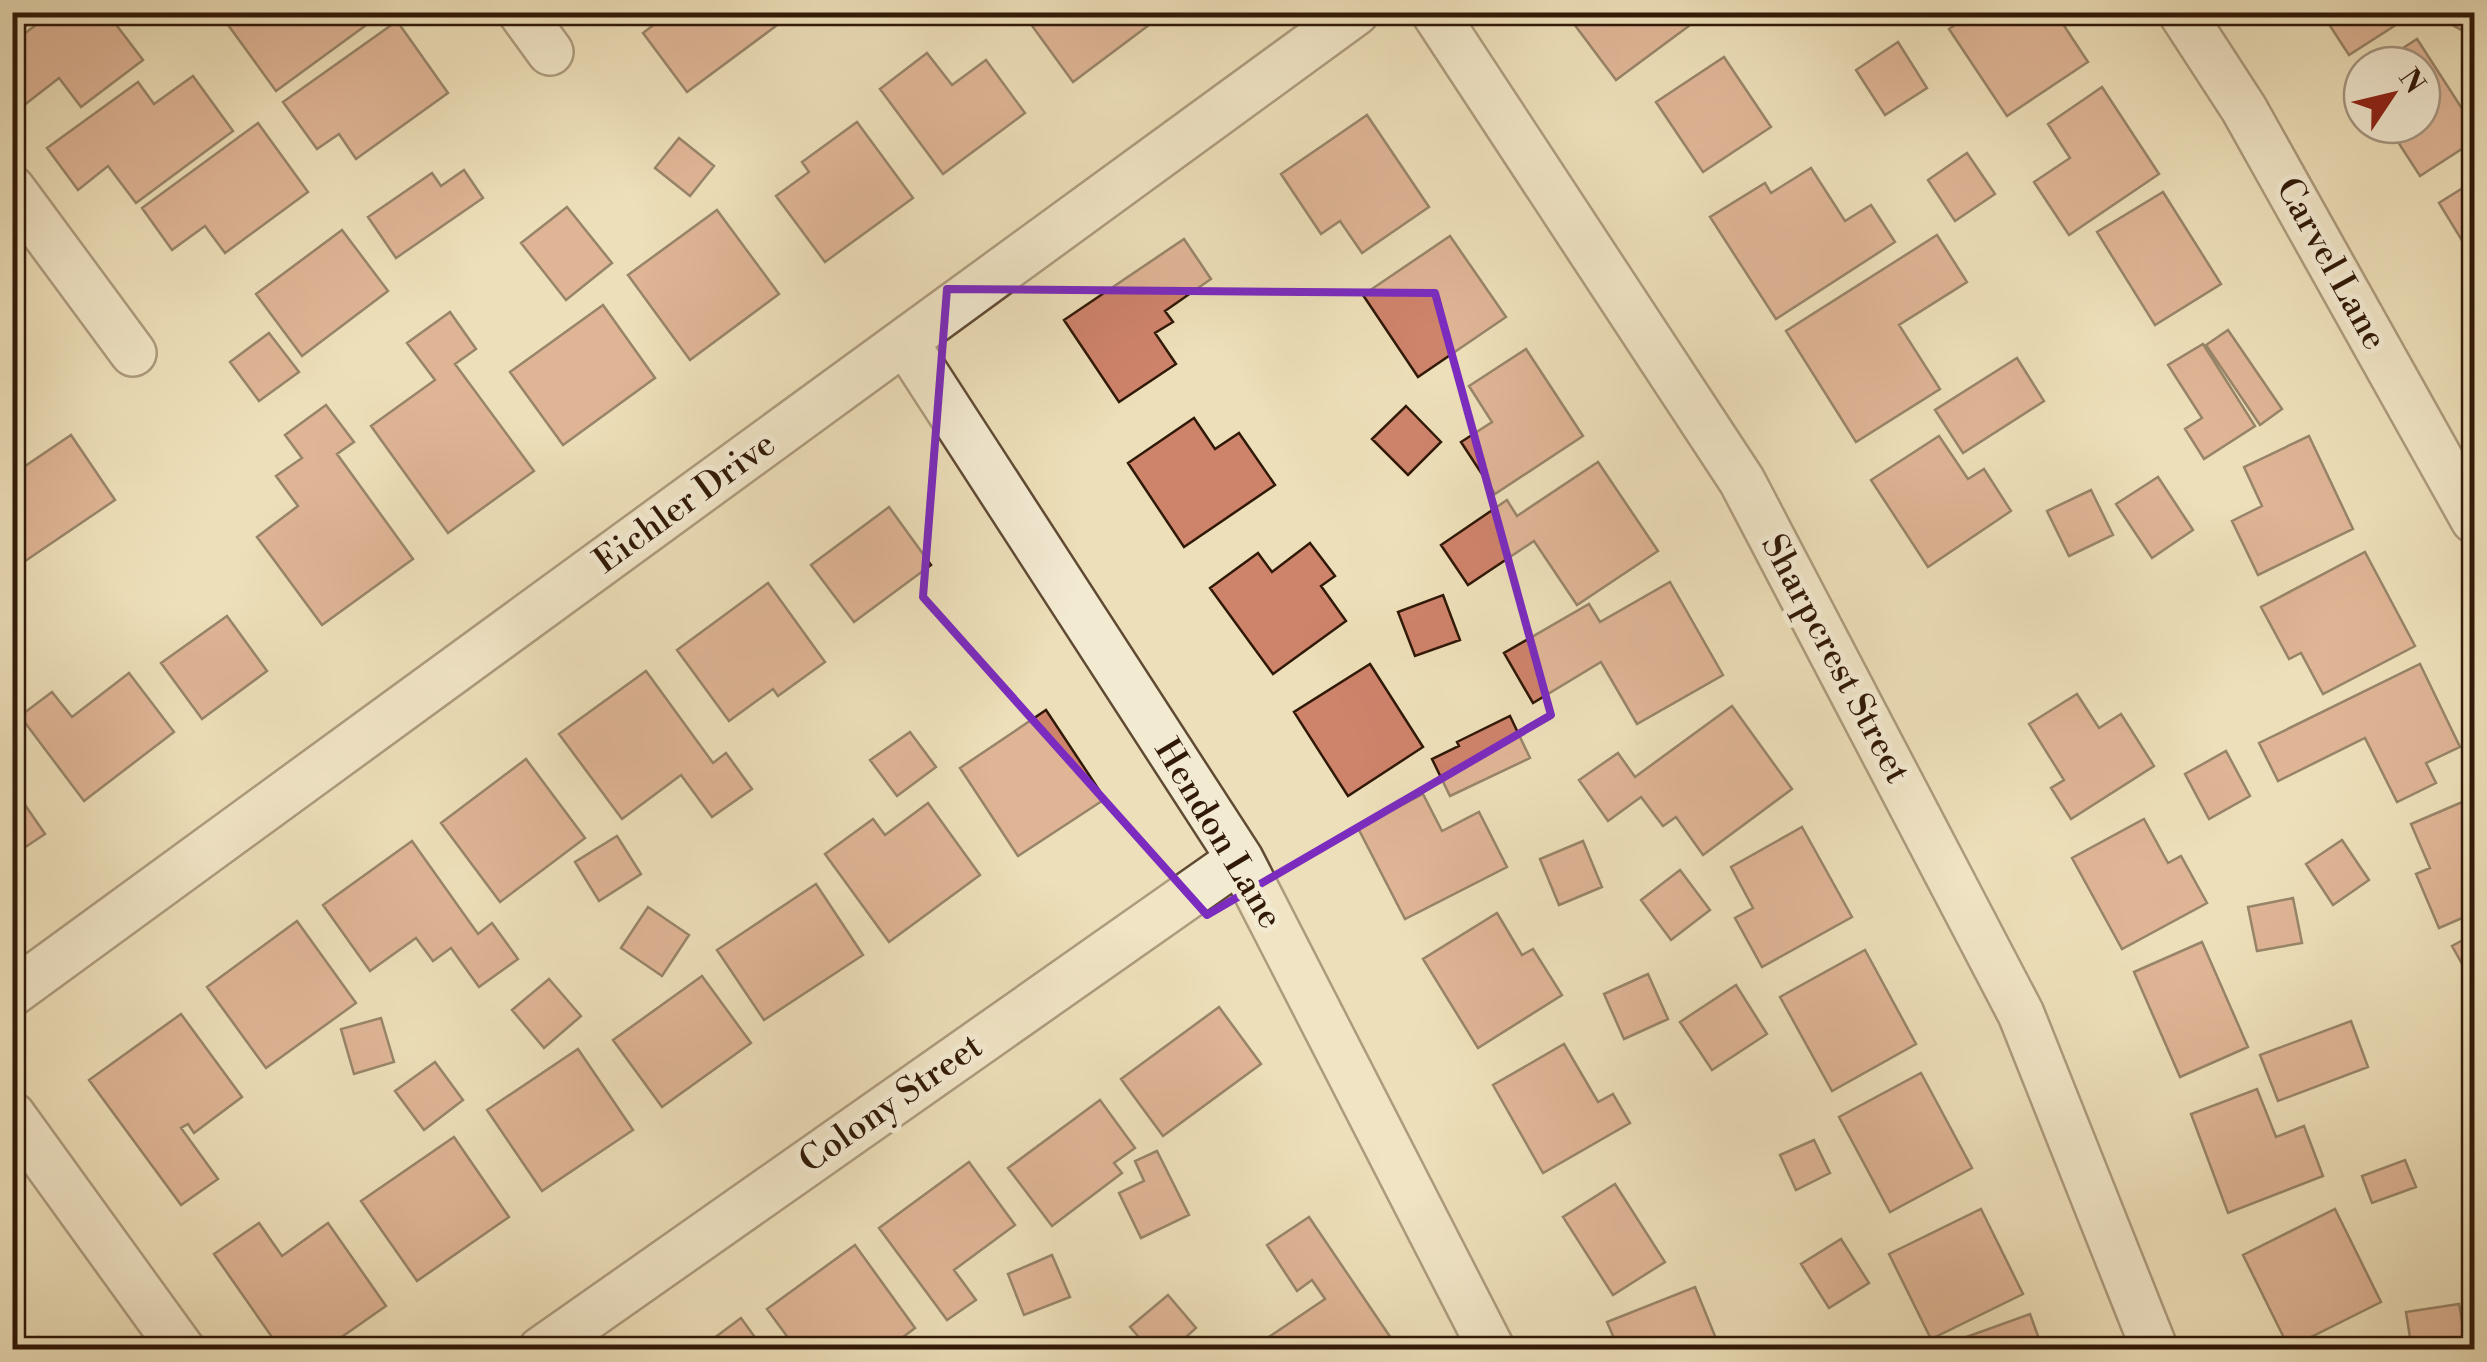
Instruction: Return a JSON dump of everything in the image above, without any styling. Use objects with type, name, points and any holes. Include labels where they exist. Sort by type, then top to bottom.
[{"type":"street","points":[[521,12],[550,52]]},
{"type":"street","name":"Eichler Drive","points":[[12,993],[1356,12]]},
{"type":"street","name":"Sharpcrest Street","points":[[1434,12],[1742,480],[2021,1014],[2155,1350]]},
{"type":"street","name":"Carvel Lane","points":[[2181,12],[2244,109],[2474,520]]},
{"type":"street","points":[[12,189],[133,353]]},
{"type":"street","name":"Hendon Lane","points":[[905,342],[1240,859],[1492,1350]]},
{"type":"street","name":"Colony Street","points":[[542,1350],[1240,859]]},
{"type":"street","points":[[12,1116],[182,1350]]},
{"type":"highlighted area","points":[[947,289],[1435,293],[1551,715],[1207,915],[923,597]]},
{"type":"building","points":[[12,12],[45,12],[12,36]]},
{"type":"building","points":[[53,12],[127,12],[114,22],[143,60],[81,107],[59,78],[14,113],[12,43]]},
{"type":"building","points":[[231,12],[384,12],[276,91],[223,18]]},
{"type":"building","points":[[670,12],[773,12],[780,23],[687,92],[643,33]]},
{"type":"building","points":[[1022,12],[1152,12],[1157,19],[1073,82]]},
{"type":"building","points":[[1565,12],[1698,12],[1701,17],[1616,80]]},
{"type":"building","points":[[1974,12],[2055,12],[2088,62],[2007,116],[1949,29]]},
{"type":"building","points":[[2321,12],[2416,12],[2365,45],[2342,45]]},
{"type":"building","points":[[2461,12],[2474,12],[2474,37],[2454,26]]},
{"type":"building","points":[[397,21],[448,93],[356,159],[339,134],[317,149],[283,102]]},
{"type":"building","points":[[1898,42],[1927,88],[1885,115],[1856,70]]},
{"type":"building","points":[[927,53],[952,85],[986,60],[1025,113],[943,174],[880,89]]},
{"type":"building","points":[[1724,57],[1771,127],[1703,172],[1656,102]]},
{"type":"building","points":[[193,76],[233,131],[136,203],[108,166],[78,190],[47,148],[138,82],[154,104]]},
{"type":"building","points":[[2442,78],[2474,127],[2474,141],[2420,176],[2400,145],[2442,145]]},
{"type":"building","points":[[2102,87],[2159,174],[2069,235],[2034,182],[2070,158],[2048,124]]},
{"type":"building","points":[[1367,115],[1429,207],[1362,253],[1340,221],[1321,234],[1281,174]]},
{"type":"building","points":[[857,122],[913,198],[825,262],[776,196],[809,172],[802,162]]},
{"type":"building","points":[[258,123],[308,192],[225,253],[205,226],[172,250],[142,208]]},
{"type":"building","points":[[679,138],[714,166],[690,196],[655,168]]},
{"type":"building","points":[[1967,153],[1995,194],[1955,221],[1928,180]]},
{"type":"building","points":[[1811,168],[1845,221],[1871,205],[1895,242],[1776,319],[1710,217],[1765,183],[1771,193]]},
{"type":"building","points":[[464,170],[483,198],[396,258],[368,217],[432,173],[441,186]]},
{"type":"building","points":[[2474,181],[2474,260],[2439,203]]},
{"type":"building","points":[[2163,192],[2221,284],[2155,325],[2097,232]]},
{"type":"building","points":[[567,207],[612,263],[566,300],[521,243]]},
{"type":"building","points":[[717,210],[779,294],[690,360],[628,275]]},
{"type":"building","points":[[342,230],[388,291],[302,356],[256,294]]},
{"type":"building","points":[[1937,235],[1967,282],[1899,325],[1940,389],[1856,442],[1786,331]]},
{"type":"building","points":[[1450,236],[1506,317],[1418,377],[1363,295]]},
{"type":"building","points":[[1184,239],[1211,279],[1165,311],[1173,322],[1155,333],[1176,364],[1119,402],[1064,320]]},
{"type":"building","points":[[603,305],[655,378],[563,445],[510,372]]},
{"type":"building","points":[[450,312],[476,349],[455,364],[534,471],[448,533],[371,426],[435,380],[407,343]]},
{"type":"building","points":[[2228,330],[2282,409],[2260,425],[2206,345]]},
{"type":"building","points":[[269,333],[299,372],[259,401],[230,362]]},
{"type":"building","points":[[2203,344],[2255,426],[2204,459],[2185,429],[2202,418],[2168,365]]},
{"type":"building","points":[[1526,349],[1583,436],[1495,494],[1461,442],[1492,422],[1469,386]]},
{"type":"building","points":[[2017,358],[2044,401],[1963,453],[1935,410]]},
{"type":"building","points":[[326,405],[354,442],[337,454],[413,559],[322,625],[257,537],[298,506],[276,476],[302,458],[285,435]]},
{"type":"building","points":[[1406,406],[1441,442],[1408,475],[1372,439]]},
{"type":"building","points":[[1194,418],[1215,449],[1239,433],[1275,485],[1184,547],[1128,463]]},
{"type":"building","points":[[71,435],[115,500],[12,570],[12,475]]},
{"type":"building","points":[[1939,436],[1968,479],[1984,469],[2011,511],[1928,567],[1871,480]]},
{"type":"building","points":[[2309,436],[2353,529],[2258,575],[2232,521],[2262,506],[2244,467]]},
{"type":"building","points":[[1598,462],[1658,551],[1577,605],[1534,541],[1468,585],[1441,545],[1507,500],[1517,516]]},
{"type":"building","points":[[2158,477],[2193,530],[2152,558],[2116,504]]},
{"type":"building","points":[[2091,490],[2113,535],[2069,556],[2047,511]]},
{"type":"building","points":[[889,507],[931,565],[854,622],[811,565]]},
{"type":"building","points":[[1310,543],[1335,576],[1321,586],[1346,621],[1273,674],[1210,588],[1258,553],[1272,572]]},
{"type":"building","points":[[2365,552],[2415,646],[2323,694],[2301,653],[2289,659],[2261,607]]},
{"type":"building","points":[[1670,582],[1723,675],[1637,724],[1601,662],[1533,703],[1504,653],[1589,604],[1600,622]]},
{"type":"building","points":[[768,583],[825,662],[778,696],[773,689],[729,721],[677,650]]},
{"type":"building","points":[[1443,595],[1460,640],[1415,656],[1398,612]]},
{"type":"building","points":[[227,616],[267,671],[202,719],[161,663]]},
{"type":"building","points":[[1370,664],[1423,747],[1348,796],[1294,712]]},
{"type":"building","points":[[2420,664],[2460,747],[2426,763],[2436,783],[2397,802],[2365,738],[2278,781],[2259,743]]},
{"type":"building","points":[[646,671],[713,763],[726,753],[752,789],[712,817],[681,775],[622,819],[559,734]]},
{"type":"building","points":[[129,673],[174,732],[84,801],[20,716],[52,692],[72,717]]},
{"type":"building","points":[[2077,694],[2099,728],[2121,714],[2154,766],[2071,819],[2051,788],[2064,780],[2029,724]]},
{"type":"building","points":[[1732,706],[1792,789],[1703,855],[1676,817],[1663,826],[1641,797],[1608,821],[1579,780],[1618,753],[1635,777]]},
{"type":"building","points":[[1046,710],[1105,799],[1018,856],[960,768]]},
{"type":"building","points":[[1510,716],[1530,758],[1450,796],[1432,759]]},
{"type":"building","points":[[910,732],[936,767],[897,796],[870,760]]},
{"type":"building","points":[[2226,751],[2250,796],[2209,819],[2185,774]]},
{"type":"building","points":[[526,759],[585,838],[500,902],[441,823]]},
{"type":"building","points":[[12,786],[45,834],[12,856]]},
{"type":"building","points":[[1423,794],[1442,831],[1479,812],[1507,867],[1405,919],[1358,828]]},
{"type":"building","points":[[2474,797],[2474,913],[2439,928],[2416,874],[2430,868],[2411,824]]},
{"type":"building","points":[[928,803],[980,875],[889,942],[825,854],[873,819],[885,835]]},
{"type":"building","points":[[2144,819],[2168,863],[2181,856],[2207,903],[2122,949],[2072,858]]},
{"type":"building","points":[[1802,827],[1852,917],[1762,967],[1735,918],[1753,908],[1731,867]]},
{"type":"building","points":[[617,836],[641,874],[599,901],[575,862]]},
{"type":"building","points":[[2342,840],[2369,880],[2333,905],[2306,864]]},
{"type":"building","points":[[412,841],[478,934],[492,923],[518,959],[479,987],[451,948],[433,961],[416,938],[370,971],[323,905]]},
{"type":"building","points":[[1583,841],[1602,887],[1559,905],[1540,859]]},
{"type":"building","points":[[1680,870],[1710,910],[1671,940],[1641,900]]},
{"type":"building","points":[[816,884],[863,955],[764,1020],[717,950]]},
{"type":"building","points":[[2293,898],[2302,943],[2257,951],[2248,907]]},
{"type":"building","points":[[648,907],[689,935],[662,976],[621,948]]},
{"type":"building","points":[[1497,913],[1522,955],[1533,949],[1562,995],[1478,1048],[1423,959]]},
{"type":"building","points":[[297,921],[356,1003],[266,1068],[207,987]]},
{"type":"building","points":[[2474,934],[2474,985],[2452,946]]},
{"type":"building","points":[[2202,942],[2248,1047],[2180,1077],[2134,972]]},
{"type":"building","points":[[1865,950],[1916,1044],[1832,1091],[1780,997]]},
{"type":"building","points":[[1648,974],[1668,1019],[1624,1039],[1604,994]]},
{"type":"building","points":[[702,976],[751,1043],[662,1107],[613,1040]]},
{"type":"building","points":[[549,979],[581,1016],[544,1048],[512,1010]]},
{"type":"building","points":[[1736,985],[1767,1034],[1712,1070],[1680,1022]]},
{"type":"building","points":[[1219,1007],[1261,1064],[1163,1136],[1121,1079]]},
{"type":"building","points":[[181,1014],[242,1097],[194,1133],[188,1124],[181,1128],[218,1179],[181,1205],[89,1080]]},
{"type":"building","points":[[381,1018],[394,1062],[354,1074],[341,1029]]},
{"type":"building","points":[[2351,1021],[2368,1067],[2278,1101],[2260,1055]]},
{"type":"building","points":[[1564,1044],[1598,1102],[1613,1094],[1630,1123],[1543,1173],[1493,1085]]},
{"type":"building","points":[[578,1049],[633,1130],[542,1191],[487,1110]]},
{"type":"building","points":[[435,1062],[463,1100],[424,1130],[395,1091]]},
{"type":"building","points":[[1921,1073],[1972,1168],[1890,1212],[1839,1117]]},
{"type":"building","points":[[2257,1089],[2276,1137],[2304,1126],[2323,1176],[2228,1213],[2191,1114]]},
{"type":"building","points":[[1100,1100],[1135,1148],[1114,1163],[1122,1173],[1052,1226],[1008,1168]]},
{"type":"building","points":[[454,1137],[509,1217],[417,1281],[361,1201]]},
{"type":"building","points":[[1814,1140],[1830,1173],[1796,1190],[1780,1155]]},
{"type":"building","points":[[1157,1151],[1189,1215],[1141,1238],[1119,1193],[1144,1181],[1135,1161]]},
{"type":"building","points":[[2405,1160],[2416,1187],[2372,1203],[2362,1176]]},
{"type":"building","points":[[969,1162],[1015,1225],[954,1270],[976,1300],[947,1320],[879,1228]]},
{"type":"building","points":[[1615,1184],[1665,1262],[1613,1295],[1563,1217]]},
{"type":"building","points":[[1981,1209],[2023,1294],[1931,1339],[1889,1254]]},
{"type":"building","points":[[2335,1209],[2381,1302],[2289,1348],[2243,1255]]},
{"type":"building","points":[[1309,1217],[1395,1344],[1387,1350],[1251,1349],[1325,1299],[1312,1280],[1297,1291],[1267,1245]]},
{"type":"building","points":[[259,1223],[282,1256],[328,1223],[386,1306],[323,1350],[281,1350],[214,1254]]},
{"type":"building","points":[[1841,1239],[1869,1283],[1829,1308],[1801,1264]]},
{"type":"building","points":[[855,1245],[915,1328],[886,1350],[797,1350],[767,1309]]},
{"type":"building","points":[[1052,1255],[1070,1297],[1024,1315],[1008,1274]]},
{"type":"building","points":[[1695,1287],[1717,1341],[1702,1350],[1619,1350],[1607,1322]]},
{"type":"building","points":[[1168,1295],[1196,1328],[1172,1350],[1150,1350],[1130,1327]]},
{"type":"building","points":[[2459,1304],[2467,1350],[2412,1350],[2406,1312]]},
{"type":"building","points":[[2030,1314],[2043,1350],[1946,1350],[1944,1345]]},
{"type":"building","points":[[741,1318],[764,1350],[698,1350]]},
{"type":"building","points":[[38,1337],[46,1350],[20,1350]]}]
